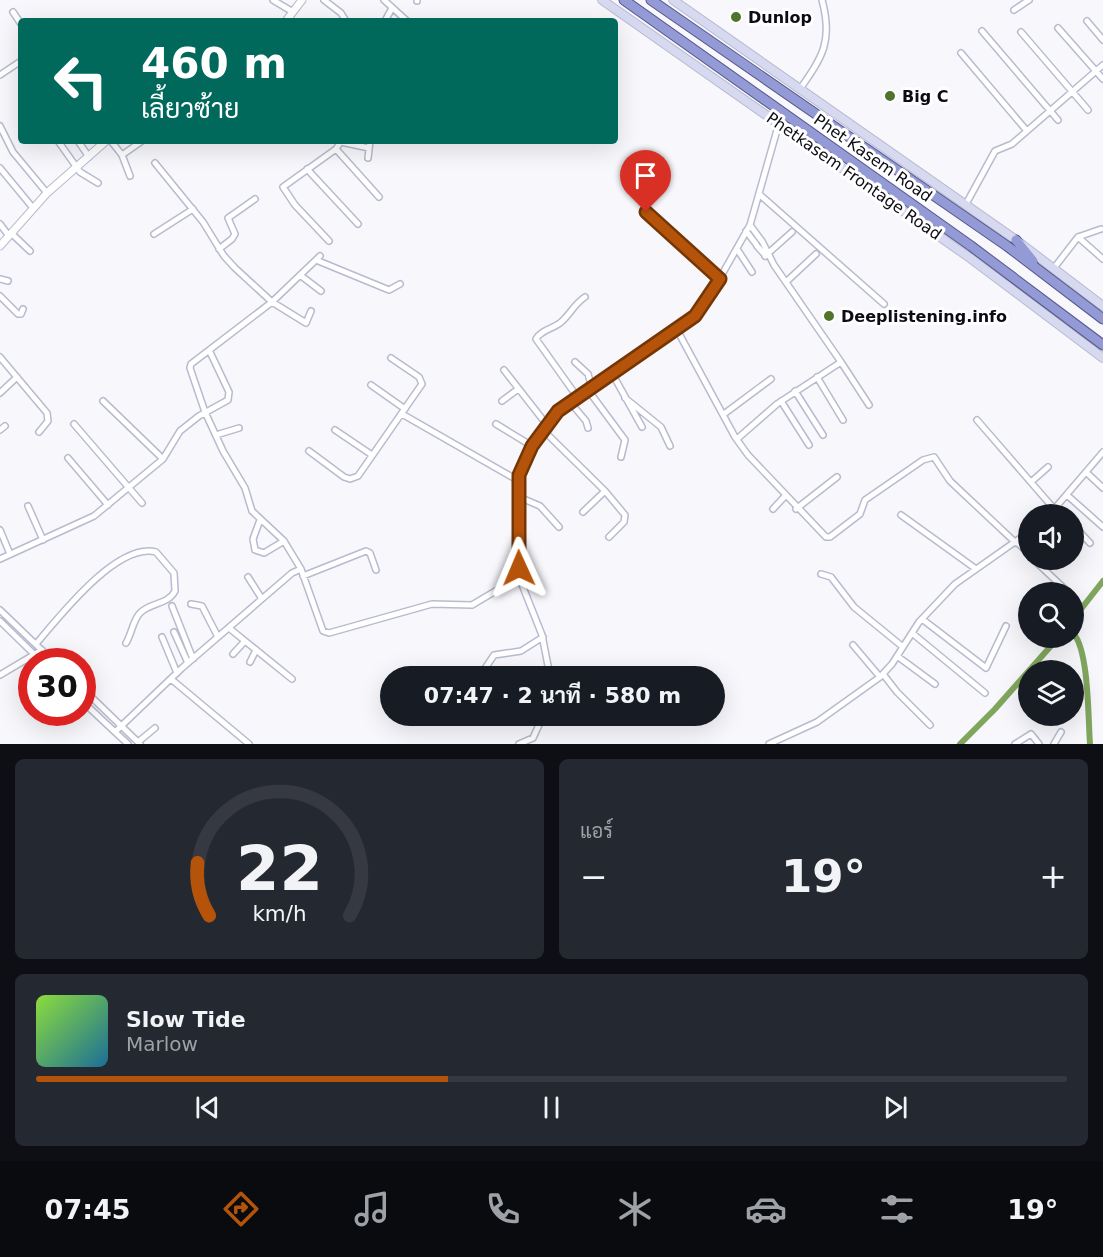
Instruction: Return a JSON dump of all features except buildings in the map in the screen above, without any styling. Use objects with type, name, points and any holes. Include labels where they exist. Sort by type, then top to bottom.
[{"type":"highway","name":"Phet Kasem Road","points":[[624,0],[971,246],[1103,345]]},
{"type":"highway","name":"Phet Kasem Road","points":[[655,2],[1042,272],[1103,319]]},
{"type":"highway","points":[[1016,240],[1042,272]]},
{"type":"main road","name":"Phetkasem Frontage Road","points":[[602,0],[961,251],[1103,358]]},
{"type":"main road","points":[[673,0],[966,204],[1103,306]]},
{"type":"street","points":[[273,0],[293,12]]},
{"type":"street","points":[[289,18],[302,0]]},
{"type":"street","points":[[324,0],[344,18]]},
{"type":"street","points":[[384,0],[404,18]]},
{"type":"street","points":[[800,89],[819,61],[826,45],[829,30],[822,0]]},
{"type":"street","points":[[1014,10],[1029,0]]},
{"type":"street","points":[[387,18],[392,8]]},
{"type":"street","points":[[13,12],[18,20]]},
{"type":"street","points":[[1087,21],[1103,40]]},
{"type":"street","points":[[1058,28],[1103,79]]},
{"type":"street","points":[[982,31],[1058,120]]},
{"type":"street","points":[[1021,32],[1088,110]]},
{"type":"street","points":[[961,53],[1027,131]]},
{"type":"street","points":[[0,75],[18,63]]},
{"type":"street","points":[[966,204],[995,152],[1012,144],[1103,65]]},
{"type":"street","points":[[548,666],[543,637],[519,577],[521,466],[543,430],[570,402],[613,375],[703,308],[750,225],[779,123]]},
{"type":"street","points":[[0,126],[13,152],[47,193]]},
{"type":"street","points":[[60,144],[76,168],[98,183]]},
{"type":"street","points":[[80,144],[89,158]]},
{"type":"street","points":[[0,246],[47,193],[105,144]]},
{"type":"street","points":[[111,144],[122,155],[130,176]]},
{"type":"street","points":[[122,155],[138,144]]},
{"type":"street","points":[[329,241],[295,205],[284,187],[340,144]]},
{"type":"street","points":[[350,144],[369,148]]},
{"type":"street","points":[[368,158],[370,144]]},
{"type":"street","points":[[336,149],[379,197]]},
{"type":"street","points":[[154,163],[193,208],[219,249],[235,268],[272,302],[306,323],[311,311]]},
{"type":"street","points":[[0,168],[33,208]]},
{"type":"street","points":[[307,169],[358,224]]},
{"type":"street","points":[[759,194],[884,304]]},
{"type":"street","points":[[219,249],[235,234],[228,218],[255,199]]},
{"type":"street","points":[[154,234],[193,208]]},
{"type":"street","points":[[646,212],[720,279]]},
{"type":"street","points":[[0,224],[30,251]]},
{"type":"street","points":[[750,225],[759,243],[869,405]]},
{"type":"street","points":[[1054,268],[1078,237],[1101,229]]},
{"type":"street","points":[[746,231],[759,243]]},
{"type":"street","points":[[768,256],[792,232]]},
{"type":"street","points":[[1078,237],[1103,259]]},
{"type":"street","points":[[737,249],[752,272]]},
{"type":"street","points":[[786,282],[816,254]]},
{"type":"street","points":[[400,284],[389,290],[318,258],[272,302],[210,352],[191,364],[190,368],[205,412],[245,488],[252,511],[284,541],[302,572],[317,620],[323,631],[329,633],[432,604],[472,605],[519,577]]},
{"type":"street","points":[[300,275],[321,291]]},
{"type":"street","points":[[0,279],[8,281]]},
{"type":"street","points":[[0,296],[18,314],[21,314],[23,309]]},
{"type":"street","points":[[578,398],[536,339],[541,332],[552,329],[563,321],[573,306],[585,297]]},
{"type":"street","points":[[676,328],[736,439],[796,509],[828,538],[860,513],[865,500],[923,460],[934,457],[950,481],[1016,543],[955,584],[922,619],[882,675],[817,722],[769,744]]},
{"type":"street","points":[[0,559],[87,520],[163,459],[180,430],[205,412],[225,403],[229,398],[210,352]]},
{"type":"street","points":[[0,357],[47,413],[48,421],[39,432]]},
{"type":"street","points":[[309,451],[350,480],[358,476],[420,389],[422,380],[391,358]]},
{"type":"street","points":[[575,362],[588,374],[590,389],[625,440],[621,457]]},
{"type":"street","points":[[736,439],[781,401],[840,362]]},
{"type":"street","points":[[504,370],[547,425]]},
{"type":"street","points":[[613,375],[642,427]]},
{"type":"street","points":[[0,393],[17,377]]},
{"type":"street","points":[[817,377],[843,420]]},
{"type":"street","points":[[724,414],[771,379]]},
{"type":"street","points":[[371,385],[404,412],[519,481]]},
{"type":"street","points":[[502,401],[518,389]]},
{"type":"street","points":[[795,391],[822,435]]},
{"type":"street","points":[[625,398],[662,427],[670,446]]},
{"type":"street","points":[[103,401],[163,459]]},
{"type":"street","points":[[781,401],[809,445]]},
{"type":"street","points":[[570,402],[588,428]]},
{"type":"street","points":[[977,420],[1048,504]]},
{"type":"street","points":[[74,424],[142,503]]},
{"type":"street","points":[[496,424],[532,446]]},
{"type":"street","points":[[216,435],[239,428]]},
{"type":"street","points":[[335,430],[372,455]]},
{"type":"street","points":[[543,430],[605,491],[626,518],[609,537]]},
{"type":"street","points":[[1061,504],[1103,453]]},
{"type":"street","points":[[68,458],[108,505]]},
{"type":"street","points":[[1031,482],[1048,467]]},
{"type":"street","points":[[1087,473],[1103,488]]},
{"type":"street","points":[[796,509],[837,477]]},
{"type":"street","points":[[583,512],[605,491]]},
{"type":"street","points":[[772,509],[786,495]]},
{"type":"street","points":[[1068,496],[1103,527]]},
{"type":"street","points":[[519,497],[540,506],[559,527]]},
{"type":"street","points":[[28,506],[43,540]]},
{"type":"street","points":[[901,514],[975,569]]},
{"type":"street","points":[[260,520],[253,538],[255,550],[264,553],[284,541]]},
{"type":"street","points":[[0,530],[10,554]]},
{"type":"street","points":[[1084,537],[1090,543]]},
{"type":"street","points":[[36,644],[114,563],[144,551],[156,552],[174,573],[176,591],[169,599],[148,606],[139,614],[126,643]]},
{"type":"street","points":[[115,732],[190,661],[292,573],[302,572],[368,551],[376,570]]},
{"type":"street","points":[[1045,570],[1057,582]]},
{"type":"street","points":[[821,574],[831,577],[854,607],[903,647]]},
{"type":"street","points":[[248,577],[262,599]]},
{"type":"street","points":[[191,604],[199,603],[202,606],[218,637]]},
{"type":"street","points":[[172,606],[190,661]]},
{"type":"street","points":[[0,610],[40,648]]},
{"type":"street","points":[[922,619],[986,668],[1006,626]]},
{"type":"street","points":[[0,621],[28,648]]},
{"type":"street","points":[[229,628],[292,679]]},
{"type":"street","points":[[174,632],[190,661]]},
{"type":"street","points":[[912,633],[985,693]]},
{"type":"street","points":[[162,637],[177,673]]},
{"type":"street","points":[[487,666],[494,655],[521,651],[543,637]]},
{"type":"street","points":[[233,654],[245,641]]},
{"type":"street","points":[[853,645],[930,725]]},
{"type":"street","points":[[249,662],[256,650]]},
{"type":"street","points":[[897,656],[935,684]]},
{"type":"street","points":[[0,675],[18,665]]},
{"type":"street","points":[[171,679],[249,744]]},
{"type":"street","points":[[96,701],[139,743],[155,728]]},
{"type":"street","points":[[96,714],[128,744]]},
{"type":"street","points":[[519,744],[532,741],[539,726]]},
{"type":"street","points":[[1054,744],[1061,732]]},
{"type":"street","points":[[1015,744],[1031,734],[1039,744]]},
{"type":"waterway","points":[[1084,605],[1103,581]]},
{"type":"waterway","points":[[960,744],[995,709],[1049,648]]},
{"type":"waterway","points":[[1081,648],[1085,670],[1090,744]]},
{"type":"place","name":"Dunlop","points":[[736,17]]},
{"type":"place","name":"Big C","points":[[890,96]]},
{"type":"place","name":"Deeplistening.info","points":[[829,316]]},
{"type":"route","points":[[519,568],[519,475],[521,466],[532,446],[558,411],[695,316],[703,308],[720,279],[646,212]]}]
